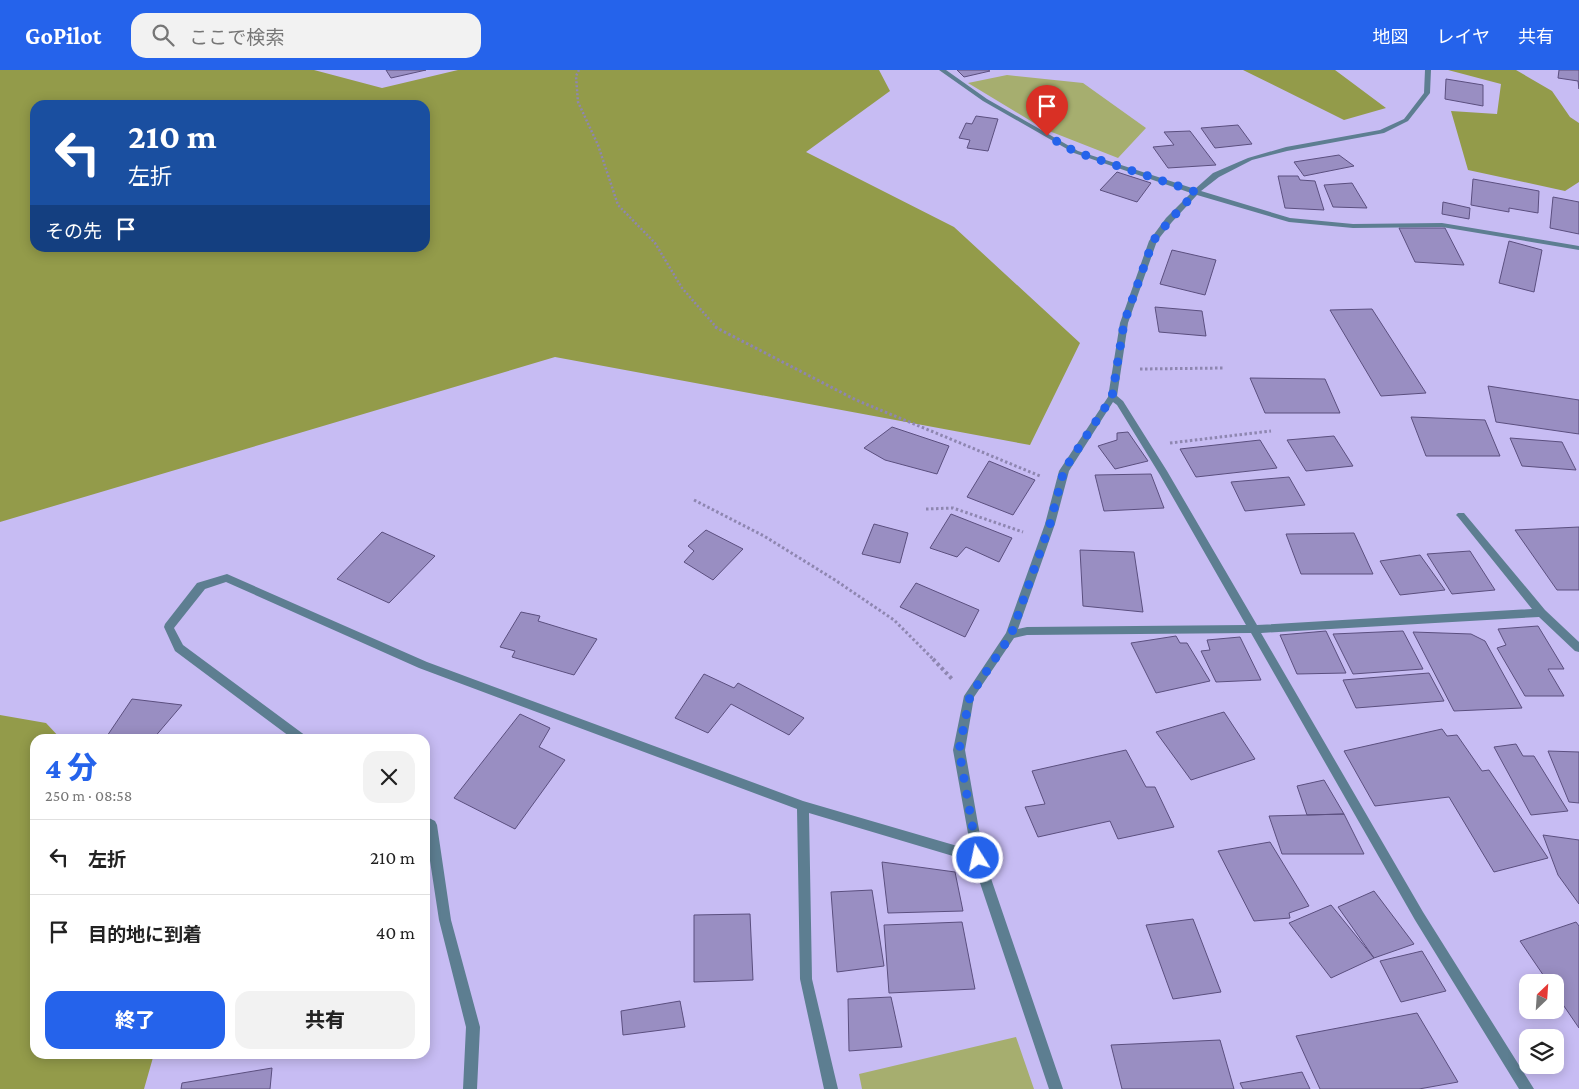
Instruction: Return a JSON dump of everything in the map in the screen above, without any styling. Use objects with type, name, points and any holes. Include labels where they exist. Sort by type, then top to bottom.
[{"type":"street","points":[[942,70],[985,100],[1076,152],[1288,220],[1354,226],[1442,225],[1579,248]]},
{"type":"street","points":[[1056,1089],[978,858],[959,750],[970,696],[1011,635],[1044,540],[1064,470],[1112,397],[1124,323],[1153,241],[1196,192],[1216,175],[1250,159],[1286,149],[1382,132],[1406,120],[1427,93],[1428,70]]},
{"type":"street","points":[[1112,397],[1120,403],[1145,446],[1164,473],[1420,916],[1527,1089]]},
{"type":"street","points":[[1461,515],[1541,613],[1579,648]]},
{"type":"street","points":[[295,734],[179,648],[169,627],[201,586],[227,578],[423,665],[803,806],[978,858]]},
{"type":"street","points":[[1011,635],[1027,631],[1253,629],[1541,613]]},
{"type":"street","points":[[803,806],[806,979],[831,1089]]},
{"type":"street","points":[[430,824],[445,920],[473,1027],[470,1089]]},
{"type":"path","points":[[579,70],[576,76],[578,102],[598,145],[618,205],[654,243],[682,288],[715,327],[856,400],[1061,484]]},
{"type":"path","points":[[1117,368],[1225,368]]},
{"type":"path","points":[[1145,446],[1271,431]]},
{"type":"path","points":[[694,500],[764,536],[835,580],[894,620],[970,696]]},
{"type":"path","points":[[926,509],[953,508],[1044,540]]},
{"type":"green space","points":[[0,70],[314,70],[382,88],[458,70],[879,70],[890,91],[806,152],[954,227],[1080,343],[1030,445],[555,357],[0,522]]},
{"type":"green space","points":[[1243,70],[1335,70],[1386,108],[1344,120]]},
{"type":"green space","points":[[1448,70],[1516,70],[1552,91],[1570,117],[1579,123],[1579,182],[1565,191],[1468,170],[1451,111],[1497,114],[1501,84]]},
{"type":"green space","points":[[1007,75],[1083,83],[1146,128],[1118,158],[1044,129],[968,83]]},
{"type":"green space","points":[[0,715],[46,723],[56,734],[30,734],[30,1059],[153,1059],[144,1089],[0,1089]]},
{"type":"green space","points":[[1016,1037],[1034,1089],[862,1089],[859,1074]]},
{"type":"building","points":[[386,70],[426,70],[391,78]]},
{"type":"building","points":[[957,70],[988,70],[990,71],[964,77]]},
{"type":"building","points":[[1559,70],[1579,70],[1579,89],[1578,81],[1558,78]]},
{"type":"building","points":[[1446,79],[1483,85],[1483,106],[1445,99]]},
{"type":"building","points":[[976,116],[998,119],[988,151],[967,148],[970,140],[959,138],[966,123],[972,124]]},
{"type":"building","points":[[1238,125],[1252,144],[1215,148],[1201,128]]},
{"type":"building","points":[[1190,131],[1216,165],[1168,168],[1153,147],[1174,145],[1164,132]]},
{"type":"building","points":[[1339,155],[1354,166],[1304,176],[1294,162]]},
{"type":"building","points":[[1117,172],[1151,183],[1137,202],[1100,190]]},
{"type":"building","points":[[1278,176],[1298,176],[1300,180],[1315,181],[1324,210],[1285,208]]},
{"type":"building","points":[[1473,179],[1539,191],[1538,213],[1509,208],[1509,212],[1471,205]]},
{"type":"building","points":[[1352,183],[1367,208],[1333,207],[1324,185]]},
{"type":"building","points":[[1553,197],[1579,202],[1579,234],[1550,228]]},
{"type":"building","points":[[1443,202],[1470,208],[1469,219],[1442,214]]},
{"type":"building","points":[[1399,228],[1445,228],[1464,265],[1415,262]]},
{"type":"building","points":[[1509,241],[1542,250],[1534,292],[1499,283]]},
{"type":"building","points":[[1172,250],[1216,260],[1205,295],[1160,284]]},
{"type":"building","points":[[1155,307],[1202,311],[1206,336],[1159,332]]},
{"type":"building","points":[[1372,309],[1426,393],[1381,396],[1330,310]]},
{"type":"building","points":[[1250,378],[1325,379],[1340,413],[1265,413]]},
{"type":"building","points":[[1488,386],[1579,400],[1579,434],[1496,422]]},
{"type":"building","points":[[1411,417],[1485,420],[1500,456],[1426,456]]},
{"type":"building","points":[[892,427],[949,446],[937,474],[885,460],[864,448]]},
{"type":"building","points":[[1128,432],[1148,461],[1115,469],[1098,446],[1117,440],[1117,433]]},
{"type":"building","points":[[1334,436],[1353,466],[1306,471],[1287,440]]},
{"type":"building","points":[[1510,438],[1562,442],[1576,470],[1522,466]]},
{"type":"building","points":[[1260,440],[1277,468],[1196,477],[1180,449]]},
{"type":"building","points":[[989,461],[1035,480],[1013,515],[967,497]]},
{"type":"building","points":[[1151,474],[1164,508],[1104,511],[1095,475]]},
{"type":"building","points":[[1289,477],[1305,505],[1245,511],[1231,482]]},
{"type":"building","points":[[951,514],[1012,538],[999,562],[966,547],[957,557],[930,548]]},
{"type":"building","points":[[874,524],[908,533],[900,563],[862,554]]},
{"type":"building","points":[[1579,527],[1579,590],[1557,590],[1515,530]]},
{"type":"building","points":[[706,530],[743,549],[713,580],[684,562],[694,551],[688,546]]},
{"type":"building","points":[[382,532],[435,556],[389,603],[337,579]]},
{"type":"building","points":[[1354,533],[1373,574],[1301,574],[1286,534]]},
{"type":"building","points":[[1080,550],[1134,552],[1143,612],[1083,606]]},
{"type":"building","points":[[1470,551],[1495,590],[1452,594],[1427,554]]},
{"type":"building","points":[[1420,555],[1445,590],[1400,595],[1380,561]]},
{"type":"building","points":[[916,583],[979,610],[965,637],[900,607]]},
{"type":"building","points":[[521,612],[540,616],[538,621],[597,639],[574,675],[512,657],[515,651],[500,647]]},
{"type":"building","points":[[1538,626],[1564,669],[1548,669],[1564,696],[1525,696],[1497,648],[1506,645],[1498,629]]},
{"type":"building","points":[[1326,631],[1346,673],[1297,674],[1280,635]]},
{"type":"building","points":[[1403,631],[1423,669],[1353,674],[1333,634]]},
{"type":"building","points":[[1413,632],[1471,634],[1485,641],[1522,708],[1454,711]]},
{"type":"building","points":[[1176,636],[1180,643],[1187,643],[1210,681],[1156,693],[1131,643]]},
{"type":"building","points":[[1240,637],[1261,680],[1216,682],[1201,651],[1210,650],[1207,640]]},
{"type":"building","points":[[1429,673],[1444,701],[1356,708],[1343,680]]},
{"type":"building","points":[[704,674],[734,688],[738,683],[804,718],[789,735],[731,704],[708,733],[675,718]]},
{"type":"building","points":[[132,699],[182,705],[157,734],[108,734]]},
{"type":"building","points":[[1224,712],[1255,759],[1191,780],[1156,732]]},
{"type":"building","points":[[520,714],[550,728],[539,747],[565,760],[515,829],[454,798]]},
{"type":"building","points":[[1442,729],[1447,736],[1457,735],[1482,771],[1489,770],[1548,858],[1494,872],[1449,797],[1375,806],[1344,751]]},
{"type":"building","points":[[1516,744],[1523,756],[1534,756],[1568,811],[1531,815],[1494,747]]},
{"type":"building","points":[[1126,750],[1146,787],[1155,787],[1174,827],[1118,839],[1110,821],[1038,837],[1025,807],[1045,804],[1032,771]]},
{"type":"building","points":[[1548,751],[1579,752],[1579,803],[1569,802]]},
{"type":"building","points":[[1324,780],[1344,814],[1307,815],[1297,786]]},
{"type":"building","points":[[1344,814],[1364,854],[1282,854],[1269,816]]},
{"type":"building","points":[[1543,835],[1579,840],[1579,904],[1558,875]]},
{"type":"building","points":[[1270,842],[1309,906],[1289,913],[1290,918],[1254,921],[1218,851]]},
{"type":"building","points":[[882,862],[955,872],[963,911],[888,913]]},
{"type":"building","points":[[872,890],[884,966],[837,972],[831,892]]},
{"type":"building","points":[[1374,891],[1414,944],[1374,958],[1338,907]]},
{"type":"building","points":[[1331,905],[1374,958],[1331,978],[1289,923]]},
{"type":"building","points":[[750,914],[753,980],[694,982],[694,915]]},
{"type":"building","points":[[1193,919],[1221,992],[1173,999],[1146,925]]},
{"type":"building","points":[[962,922],[975,989],[889,993],[884,925]]},
{"type":"building","points":[[1576,922],[1579,926],[1579,1028],[1564,1006],[1564,974],[1543,974],[1520,941]]},
{"type":"building","points":[[1422,951],[1446,991],[1401,1002],[1380,961]]},
{"type":"building","points":[[891,997],[902,1047],[849,1051],[848,999]]},
{"type":"building","points":[[680,1001],[685,1027],[623,1035],[621,1011]]},
{"type":"building","points":[[1417,1013],[1458,1082],[1419,1089],[1320,1089],[1296,1036]]},
{"type":"building","points":[[1220,1040],[1234,1089],[1122,1089],[1111,1045]]},
{"type":"building","points":[[272,1068],[270,1089],[181,1089],[182,1083]]},
{"type":"building","points":[[1302,1072],[1310,1089],[1243,1089],[1240,1083]]},
{"type":"route","points":[[978,858],[959,750],[970,696],[1011,635],[1050,524],[1064,470],[1112,397],[1124,323],[1153,241],[1196,192],[1076,152],[1047,136]]}]
